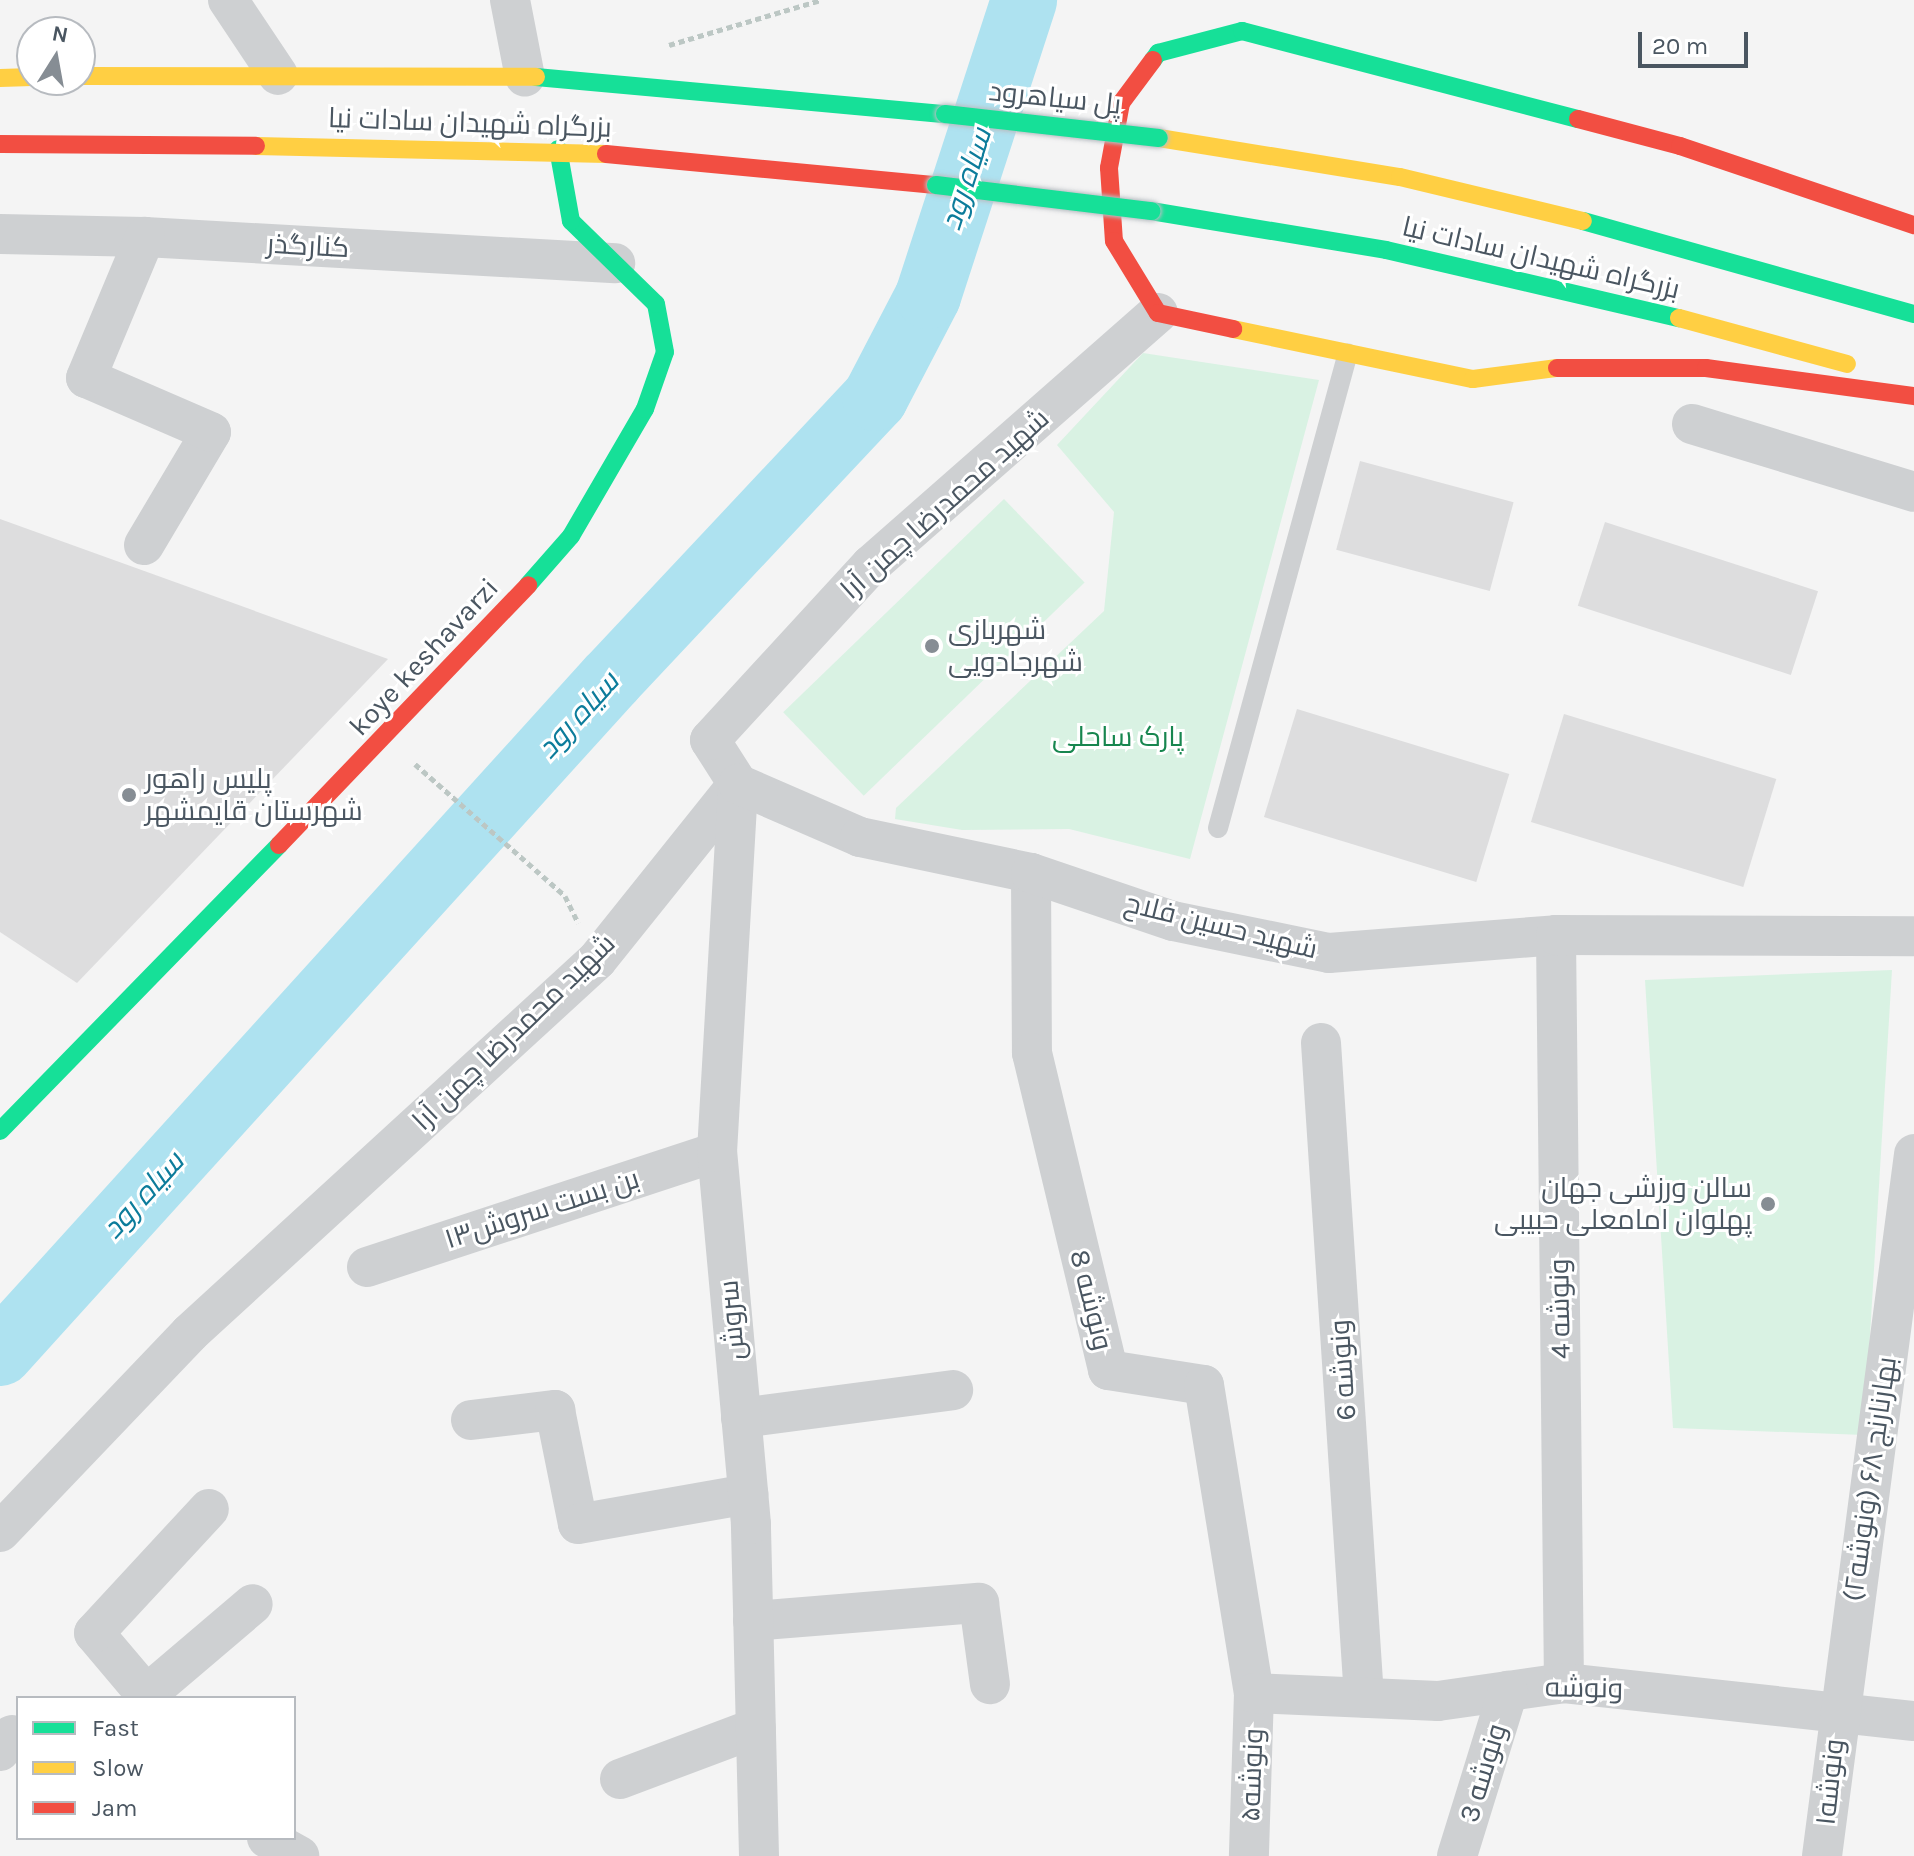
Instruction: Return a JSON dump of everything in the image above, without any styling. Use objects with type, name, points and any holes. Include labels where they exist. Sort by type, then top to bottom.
[{"type":"main road","points":[[1914,225],[1680,146],[1242,31],[1158,53],[1121,103],[1109,168],[1114,241],[1158,313],[1473,379],[1556,368],[1706,368],[1914,396]]},
{"type":"main road","name":"بزرگراه شهیدان سادات نیا","points":[[96,76],[525,77],[945,114]]},
{"type":"main road","name":"پل سیاهرود","points":[[945,114],[1159,138]]},
{"type":"main road","name":"بزرگراه شهیدان سادات نیا","points":[[1159,138],[1400,177],[1640,234],[1914,314]]},
{"type":"main road","name":"بزرگراه شهیدان سادات نیا","points":[[0,144],[558,149],[936,185],[1151,211],[1386,250],[1621,302],[1914,383]]},
{"type":"main road","name":"koye keshavarzi","points":[[0,1131],[341,786],[571,536],[645,409],[665,352],[656,304],[571,221],[558,149]]},
{"type":"street","points":[[228,0],[278,75]]},
{"type":"street","points":[[510,0],[525,77]]},
{"type":"street","name":"کنارگذر","points":[[0,234],[145,237],[615,263]]},
{"type":"street","points":[[144,545],[211,432],[86,378],[145,237]]},
{"type":"street","name":"شهید محمدرضا چمن آرا","points":[[0,1532],[190,1333],[597,960],[738,784],[710,740],[871,565],[1158,313]]},
{"type":"street","points":[[1692,424],[1914,492]]},
{"type":"street","name":"شهید حسین فلاح","points":[[738,784],[860,837],[1031,873],[1173,921],[1329,953],[1556,935],[1914,936]]},
{"type":"street","name":"سروش","points":[[738,784],[717,1152],[748,1494],[759,1856]]},
{"type":"street","name":"ونوشه 8","points":[[1031,873],[1032,1053],[1108,1370],[1204,1385],[1254,1693]]},
{"type":"street","name":"ونوشه 4","points":[[1556,935],[1564,1683]]},
{"type":"street","name":"ونوشه 6","points":[[1321,1043],[1364,1698]]},
{"type":"street","name":"بن بست سروش۱۳","points":[[367,1267],[717,1152]]},
{"type":"street","name":"بهارنارنج ۶۸ (ونوشه۲)","points":[[1838,1709],[1899,1373],[1914,1154]]},
{"type":"street","points":[[741,1418],[953,1390]]},
{"type":"street","points":[[471,1420],[555,1410],[578,1524],[748,1494]]},
{"type":"street","points":[[146,1696],[94,1633],[209,1509]]},
{"type":"street","points":[[753,1621],[979,1603],[990,1684]]},
{"type":"street","points":[[148,1696],[253,1604]]},
{"type":"street","name":"ونوشه","points":[[1254,1693],[1438,1701],[1564,1683],[1838,1709],[1914,1721]]},
{"type":"street","name":"ونوشه 3","points":[[1457,1856],[1508,1691]]},
{"type":"street","name":"ونوشه۵","points":[[1249,1856],[1254,1693]]},
{"type":"street","name":"ونوشه۱","points":[[1822,1856],[1838,1709]]},
{"type":"street","points":[[620,1779],[756,1728]]},
{"type":"street","points":[[271,1840],[299,1856]]},
{"type":"lane","points":[[1218,828],[1348,353]]},
{"type":"path","points":[[654,50],[821,0]]},
{"type":"path","points":[[417,766],[565,896]]},
{"type":"green space","name":"پارک ساحلی","points":[[1143,353],[1319,380],[1190,859],[1069,829],[962,830],[895,819],[896,808],[1104,611],[1114,512],[1057,445]]},
{"type":"green space","name":"شهربازی شهرجادویی","points":[[1004,499],[1085,582],[864,796],[783,712]]},
{"type":"green space","name":"سالن ورزشی جهان پهلوان امامعلی حبیبی","points":[[1892,970],[1864,1435],[1673,1428],[1645,980]]},
{"type":"building","points":[[1360,461],[1514,502],[1490,591],[1336,550]]},
{"type":"building","name":"پلیس راهور شهرستان قایمشهر","points":[[0,519],[388,659],[77,983],[0,932]]},
{"type":"building","points":[[1605,522],[1818,591],[1791,675],[1578,606]]},
{"type":"building","points":[[1297,709],[1509,774],[1476,882],[1264,817]]},
{"type":"building","points":[[1564,714],[1776,779],[1743,887],[1531,822]]},
{"type":"waterway","name":"سیاه رود","points":[[0,1353],[611,679],[875,398],[928,296],[1024,0]]},
{"type":"traffic: fast","points":[[1153,60],[1158,53],[1242,31],[1578,119]]},
{"type":"traffic: fast","points":[[536,77],[945,114]]},
{"type":"traffic: fast","points":[[945,114],[1159,138]]},
{"type":"traffic: fast","points":[[528,585],[571,536],[645,409],[665,352],[656,304],[571,221],[558,149]]},
{"type":"traffic: fast","points":[[936,185],[1151,211]]},
{"type":"traffic: fast","points":[[1151,211],[1386,250],[1679,318]]},
{"type":"traffic: fast","points":[[1583,221],[1914,314]]},
{"type":"traffic: fast","points":[[0,1131],[279,845]]},
{"type":"traffic: slow","points":[[96,76],[536,77]]},
{"type":"traffic: slow","points":[[0,78],[16,78]]},
{"type":"traffic: slow","points":[[1159,138],[1400,177],[1583,221]]},
{"type":"traffic: slow","points":[[256,146],[606,154]]},
{"type":"traffic: slow","points":[[1679,318],[1847,364]]},
{"type":"traffic: slow","points":[[1233,329],[1473,379],[1557,368]]},
{"type":"traffic: jam","points":[[1153,60],[1121,103],[1109,168],[1114,241],[1158,313],[1233,329]]},
{"type":"traffic: jam","points":[[1578,119],[1680,146],[1914,225]]},
{"type":"traffic: jam","points":[[0,144],[256,146]]},
{"type":"traffic: jam","points":[[606,154],[936,185]]},
{"type":"traffic: jam","points":[[1557,368],[1706,368],[1914,396]]},
{"type":"traffic: jam","points":[[279,845],[528,585]]},
{"type":"place","name":"شهربازی شهرجادویی","points":[[932,646]]},
{"type":"place","name":"پلیس راهور شهرستان قایمشهر","points":[[129,795]]},
{"type":"place","name":"سالن ورزشی جهان پهلوان امامعلی حبیبی","points":[[1768,1204]]}]
